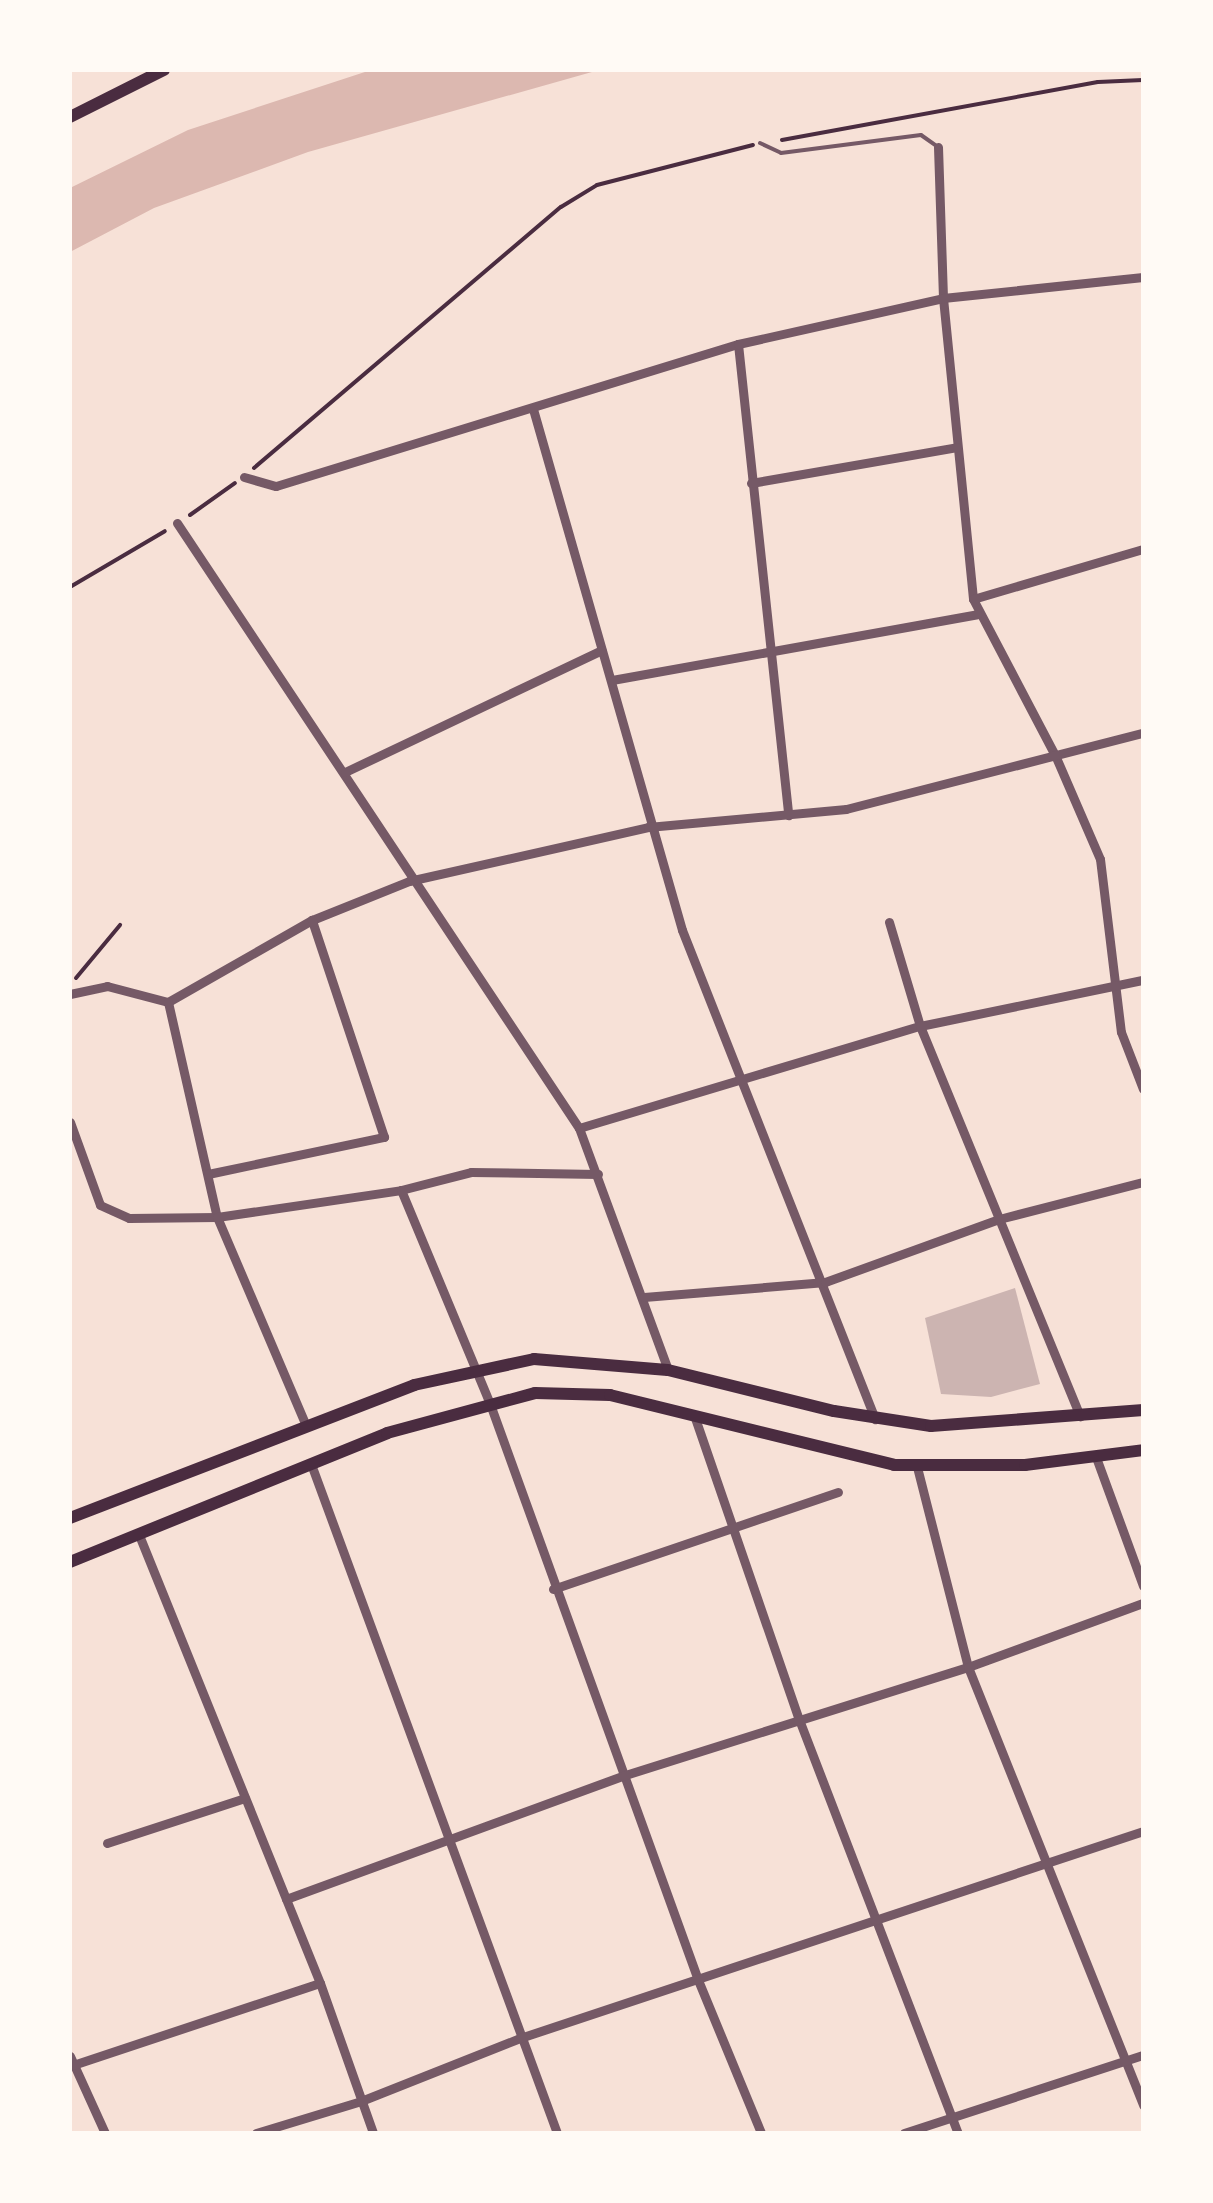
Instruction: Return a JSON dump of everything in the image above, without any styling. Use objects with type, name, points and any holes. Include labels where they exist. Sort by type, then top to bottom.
[{"type":"main road","points":[[70,117],[164,70]]},
{"type":"main road","points":[[70,1518],[306,1426],[476,1368],[571,1358],[668,1370],[875,1420],[931,1426],[1143,1410]]},
{"type":"main road","points":[[70,1562],[388,1433],[490,1404],[582,1392],[693,1412],[850,1457],[917,1467],[1097,1460],[1143,1450]]},
{"type":"street","points":[[938,146],[944,298],[973,599],[1056,755],[1100,859],[1121,1032],[1143,1089]]},
{"type":"street","points":[[244,477],[276,486],[738,344],[944,298],[1143,277]]},
{"type":"street","points":[[738,344],[766,648],[788,815]]},
{"type":"street","points":[[533,409],[612,680],[648,826],[682,930],[746,1082],[875,1420]]},
{"type":"street","points":[[750,483],[957,447]]},
{"type":"street","points":[[177,524],[345,772],[409,881],[579,1128],[668,1370]]},
{"type":"street","points":[[973,599],[1143,550]]},
{"type":"street","points":[[612,680],[766,648],[978,614]]},
{"type":"street","points":[[345,772],[602,650]]},
{"type":"street","points":[[70,994],[117,987],[168,1002],[312,920],[409,881],[648,826],[846,809],[1143,733]]},
{"type":"street","points":[[208,1174],[384,1137],[312,920]]},
{"type":"street","points":[[889,922],[920,1026],[1080,1417]]},
{"type":"street","points":[[579,1128],[746,1082],[920,1026],[1114,990],[1143,980]]},
{"type":"street","points":[[168,1002],[218,1216],[306,1426]]},
{"type":"street","points":[[70,1122],[95,1195],[107,1210],[130,1218],[218,1216],[401,1190],[471,1172],[598,1174]]},
{"type":"street","points":[[644,1297],[824,1282],[998,1218],[1143,1182]]},
{"type":"street","points":[[401,1190],[490,1404],[622,1776],[698,1980],[761,2133]]},
{"type":"street","points":[[693,1412],[800,1722],[958,2133]]},
{"type":"street","points":[[1097,1460],[1143,1586]]},
{"type":"street","points":[[312,1464],[557,2133]]},
{"type":"street","points":[[917,1467],[968,1667],[1143,2106]]},
{"type":"street","points":[[553,1589],[730,1525],[838,1492]]},
{"type":"street","points":[[139,1535],[320,1982],[373,2133]]},
{"type":"street","points":[[286,1899],[622,1776],[968,1667],[1143,1603]]},
{"type":"street","points":[[106,1842],[246,1798]]},
{"type":"street","points":[[256,2133],[362,2101],[520,2038],[1143,1831]]},
{"type":"street","points":[[105,2133],[72,2060],[320,1982]]},
{"type":"street","points":[[904,2133],[1143,2056]]},
{"type":"lane","points":[[760,144],[781,153],[922,135],[938,146]]},
{"type":"path","points":[[70,586],[177,524],[244,477],[561,207],[596,185],[760,144],[1098,82],[1143,80]]},
{"type":"path","points":[[70,986],[120,925]]},
{"type":"shaded area","points":[[371,70],[599,70],[308,152],[154,208],[70,252],[70,188],[188,130]]},
{"type":"building","points":[[1015,1288],[1040,1384],[991,1397],[941,1394],[925,1318]]}]
